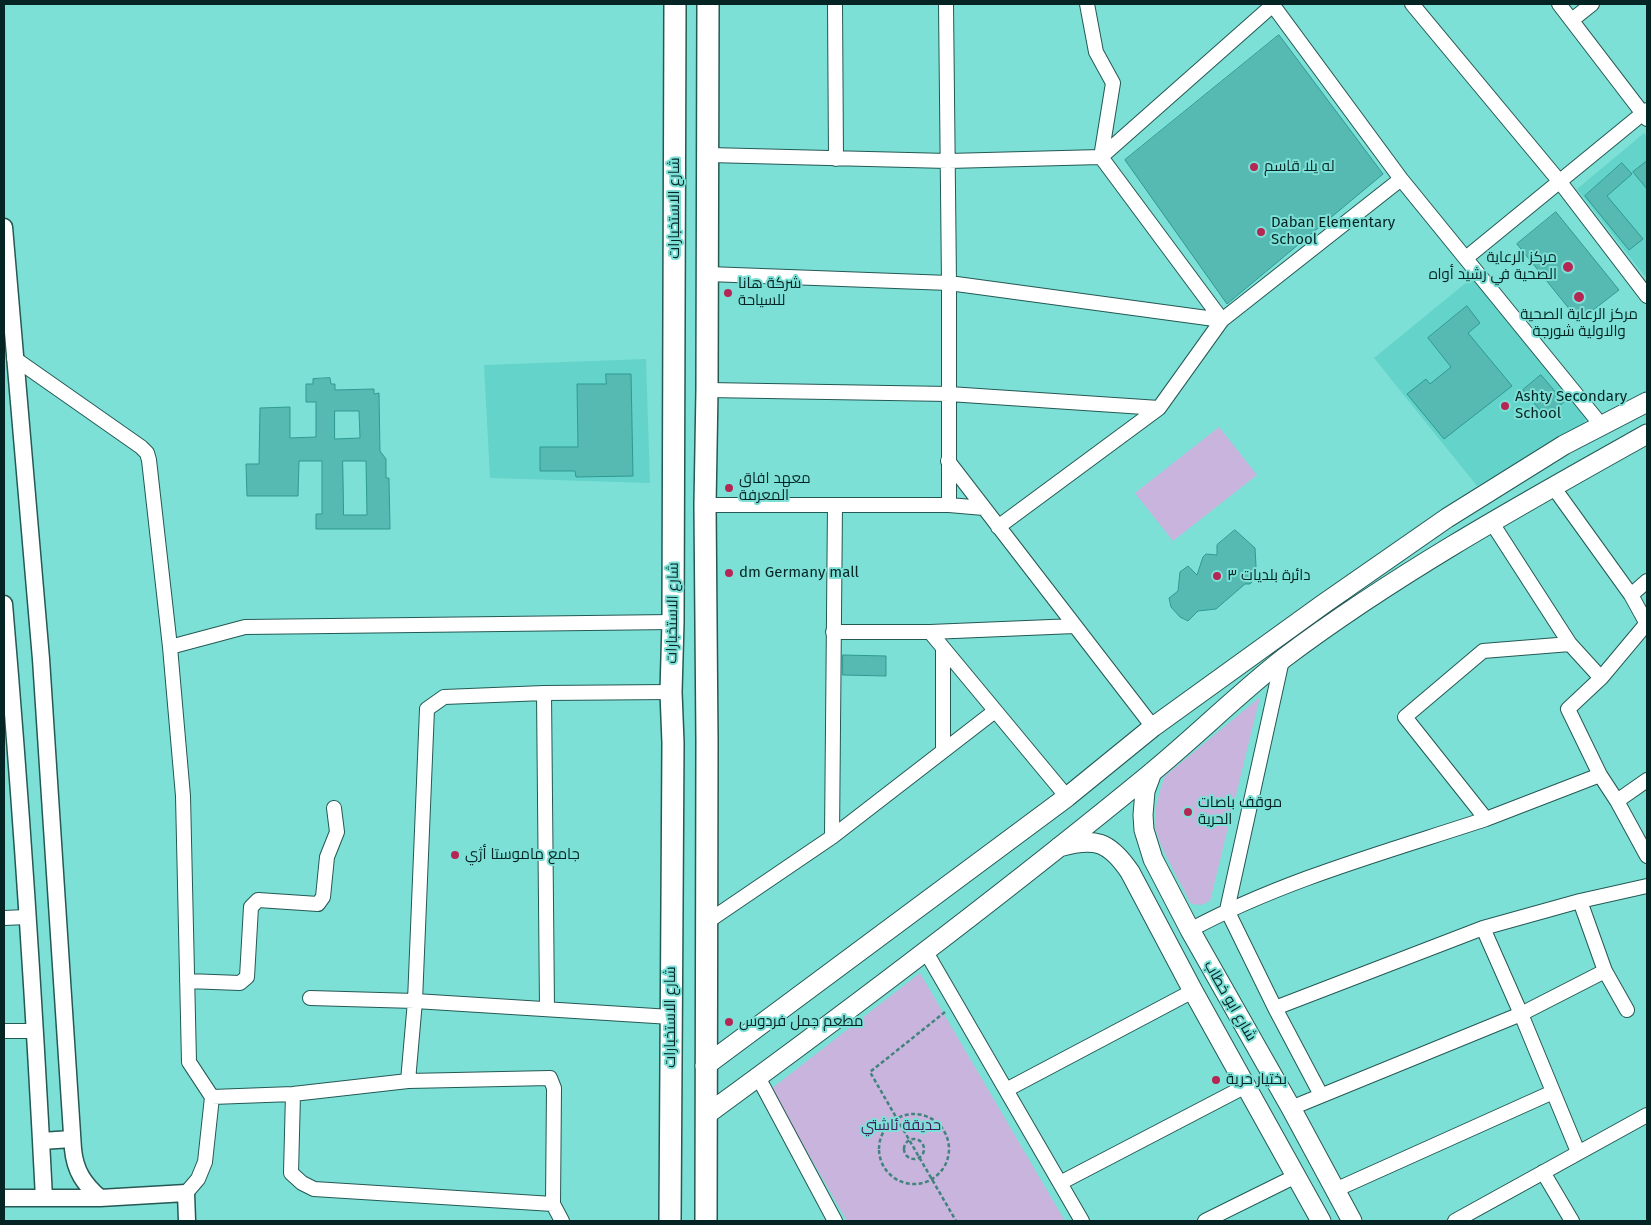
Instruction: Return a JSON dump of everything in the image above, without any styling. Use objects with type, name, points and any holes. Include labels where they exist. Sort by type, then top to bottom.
[{"type":"main road","name":"شارع الاستخبارات","points":[[670,1221],[673,743],[671,692],[676,4]]},
{"type":"main road","name":"شارع الاستخبارات","points":[[706,1221],[707,742],[705,505],[709,155],[708,4]]},
{"type":"main road","points":[[705,1066],[1067,797],[1153,727],[1322,605],[1447,518],[1564,445],[1647,402]]},
{"type":"main road","points":[[706,1115],[926,952],[1152,772],[1282,660],[1381,592],[1492,523],[1554,488],[1645,441]]},
{"type":"main road","points":[[673,743],[707,742]]},
{"type":"main road","name":"شارع ابو خطاب","points":[[1152,772],[1145,791],[1143,815],[1144,830],[1153,859],[1190,930],[1291,1108],[1352,1221]]},
{"type":"main road","name":"شارع ابو خطاب","points":[[1058,847],[1080,842],[1092,842],[1106,846],[1119,856],[1130,872],[1193,991],[1321,1221]]},
{"type":"main road","points":[[1130,872],[1153,859]]},
{"type":"street","points":[[835,4],[836,159]]},
{"type":"street","points":[[946,4],[949,283],[948,505]]},
{"type":"street","points":[[1087,4],[1096,52],[1113,83],[1101,157],[1222,320]]},
{"type":"street","points":[[709,155],[948,161],[1101,157],[1273,4],[1401,179],[1602,426]]},
{"type":"street","points":[[1412,4],[1560,182],[1647,296]]},
{"type":"street","points":[[1466,258],[1646,114],[1559,4]]},
{"type":"street","points":[[1572,20],[1592,4]]},
{"type":"street","points":[[998,527],[1159,408],[1222,320],[1401,179]]},
{"type":"street","points":[[4,227],[41,659],[74,1160],[77,1170],[88,1188],[100,1198]]},
{"type":"street","points":[[708,274],[949,283],[1222,320]]},
{"type":"street","points":[[4,1198],[100,1198],[186,1193],[198,1180],[205,1162],[212,1097],[189,1062],[184,796],[170,647],[147,453],[14,358]]},
{"type":"street","points":[[707,390],[949,394],[1159,408]]},
{"type":"street","points":[[948,461],[1153,727]]},
{"type":"street","points":[[1554,488],[1631,594],[1647,623],[1601,678],[1568,709],[1600,775],[1617,801],[1647,856]]},
{"type":"street","points":[[705,505],[948,505],[984,508]]},
{"type":"street","points":[[832,837],[835,505]]},
{"type":"street","points":[[1492,523],[1570,644],[1601,678]]},
{"type":"street","points":[[1631,594],[1647,581]]},
{"type":"street","points":[[4,604],[8,698],[27,918],[44,1198]]},
{"type":"street","points":[[170,647],[245,627],[673,622]]},
{"type":"street","points":[[833,632],[930,632],[1075,626]]},
{"type":"street","points":[[930,632],[1067,797]]},
{"type":"street","points":[[1486,819],[1405,717],[1483,651],[1570,644]]},
{"type":"street","points":[[943,648],[943,751]]},
{"type":"street","points":[[1282,660],[1227,910],[1275,1008],[1321,1095]]},
{"type":"street","points":[[408,1081],[415,1001],[427,709],[444,697],[544,693],[671,692]]},
{"type":"street","points":[[544,693],[547,1008]]},
{"type":"street","points":[[707,922],[832,837],[995,711]]},
{"type":"street","points":[[1190,930],[1227,910],[1282,887],[1486,819],[1600,775]]},
{"type":"street","points":[[1617,801],[1647,780]]},
{"type":"street","points":[[188,981],[240,983],[247,977],[251,907],[258,900],[318,904],[323,897],[326,857],[337,832],[334,808]]},
{"type":"street","points":[[1275,1008],[1483,928],[1580,901],[1647,886]]},
{"type":"street","points":[[1580,901],[1605,971],[1627,1010]]},
{"type":"street","points":[[4,918],[27,918]]},
{"type":"street","points":[[1483,928],[1578,1152]]},
{"type":"street","points":[[926,952],[1082,1221]]},
{"type":"street","points":[[1291,1108],[1521,1014],[1605,971]]},
{"type":"street","points":[[1006,1090],[1193,991]]},
{"type":"street","points":[[310,998],[415,1001],[671,1016]]},
{"type":"street","points":[[4,1032],[35,1031]]},
{"type":"street","points":[[758,1077],[835,1221]]},
{"type":"street","points":[[212,1097],[293,1094],[408,1081],[550,1078],[554,1088],[553,1204],[562,1221]]},
{"type":"street","points":[[1060,1183],[1246,1086]]},
{"type":"street","points":[[1335,1190],[1552,1092]]},
{"type":"street","points":[[293,1094],[291,1173],[302,1184],[314,1189],[553,1204]]},
{"type":"street","points":[[1455,1221],[1647,1115]]},
{"type":"street","points":[[41,1140],[72,1139]]},
{"type":"street","points":[[1543,1172],[1572,1221]]},
{"type":"street","points":[[1205,1221],[1296,1176]]},
{"type":"street","points":[[186,1193],[187,1221]]},
{"type":"path","points":[[956,1003],[870,1072],[956,1221]]},
{"type":"path","points":[[908,1114],[924,1115],[936,1121],[945,1131],[949,1142],[949,1156],[946,1165],[932,1180],[920,1184],[902,1183],[888,1174],[883,1166],[879,1153],[880,1140],[885,1128],[897,1118],[908,1114]]},
{"type":"path","points":[[916,1139],[924,1145],[924,1154],[920,1158],[914,1160],[907,1156],[904,1149],[909,1140],[916,1139]]},
{"type":"shaded area","points":[[1644,133],[1647,137],[1647,279],[1577,189]]},
{"type":"shaded area","points":[[1473,277],[1585,415],[1586,419],[1583,425],[1477,486],[1374,358]]},
{"type":"shaded area","points":[[646,359],[650,483],[490,478],[484,365]]},
{"type":"green space","points":[[1219,427],[1257,475],[1173,541],[1135,493]]},
{"type":"green space","points":[[1260,697],[1210,901],[1201,905],[1191,904],[1165,854],[1155,826],[1156,807],[1165,776]]},
{"type":"green space","name":"حديقة ئاشتي","points":[[920,973],[1065,1221],[847,1221],[771,1089]]},
{"type":"building","name":"له يلا قاسم","points":[[1279,35],[1383,174],[1227,304],[1125,160]]},
{"type":"building","points":[[1647,161],[1647,189],[1633,172]]},
{"type":"building","points":[[1622,163],[1632,174],[1607,196],[1643,239],[1629,250],[1585,196]]},
{"type":"building","name":"مركز الرعاية الصحية في رشيد أواه","points":[[1556,212],[1619,290],[1579,321],[1517,244]]},
{"type":"building","points":[[1467,306],[1480,323],[1468,333],[1512,386],[1444,439],[1407,394],[1426,379],[1430,384],[1451,367],[1428,338]]},
{"type":"building","points":[[606,374],[631,374],[633,476],[576,477],[575,471],[540,471],[540,447],[578,447],[577,384],[606,384]]},
{"type":"building","points":[[1541,375],[1564,402],[1546,417],[1523,390]]},
{"type":"building","points":[[330,378],[331,384],[335,384],[335,390],[374,389],[374,394],[379,393],[380,451],[386,459],[386,478],[389,478],[390,529],[316,529],[316,514],[322,514],[322,461],[299,461],[298,496],[247,496],[246,464],[259,464],[260,408],[290,407],[290,438],[316,437],[316,402],[306,402],[306,384],[313,384],[313,379]],"holes":[[[335,411],[359,411],[360,438],[335,439]],[[343,461],[366,461],[367,515],[344,515]]]},
{"type":"building","name":"دائرة بلديات ٣","points":[[1235,530],[1255,548],[1256,566],[1254,580],[1250,584],[1245,584],[1216,609],[1198,611],[1188,621],[1180,617],[1171,607],[1169,598],[1178,591],[1180,572],[1188,566],[1197,575],[1203,557],[1206,554],[1217,555],[1217,545]]},
{"type":"building","points":[[843,655],[886,656],[886,676],[843,675]]},
{"type":"place","name":"له يلا قاسم","points":[[1254,167]]},
{"type":"place","name":"Daban Elementary School","points":[[1261,232]]},
{"type":"place","name":"مركز الرعاية الصحية في رشيد أواه","points":[[1568,267]]},
{"type":"place","name":"شركة هانا للسياحة","points":[[728,293]]},
{"type":"place","name":"مركز الرعاية الصحية والاولية شورجة","points":[[1579,297]]},
{"type":"place","name":"Ashty Secondary School","points":[[1505,406]]},
{"type":"place","name":"معهد افاق المعرفة","points":[[729,488]]},
{"type":"place","name":"dm Germany mall","points":[[729,573]]},
{"type":"place","name":"دائرة بلديات ٣","points":[[1217,576]]},
{"type":"place","name":"موقف باصات الحریة","points":[[1188,812]]},
{"type":"place","name":"جامع ماموستا أژي","points":[[455,855]]},
{"type":"place","name":"مطعم جمل فردوس","points":[[729,1022]]},
{"type":"place","name":"بختيار حرية","points":[[1216,1080]]}]
